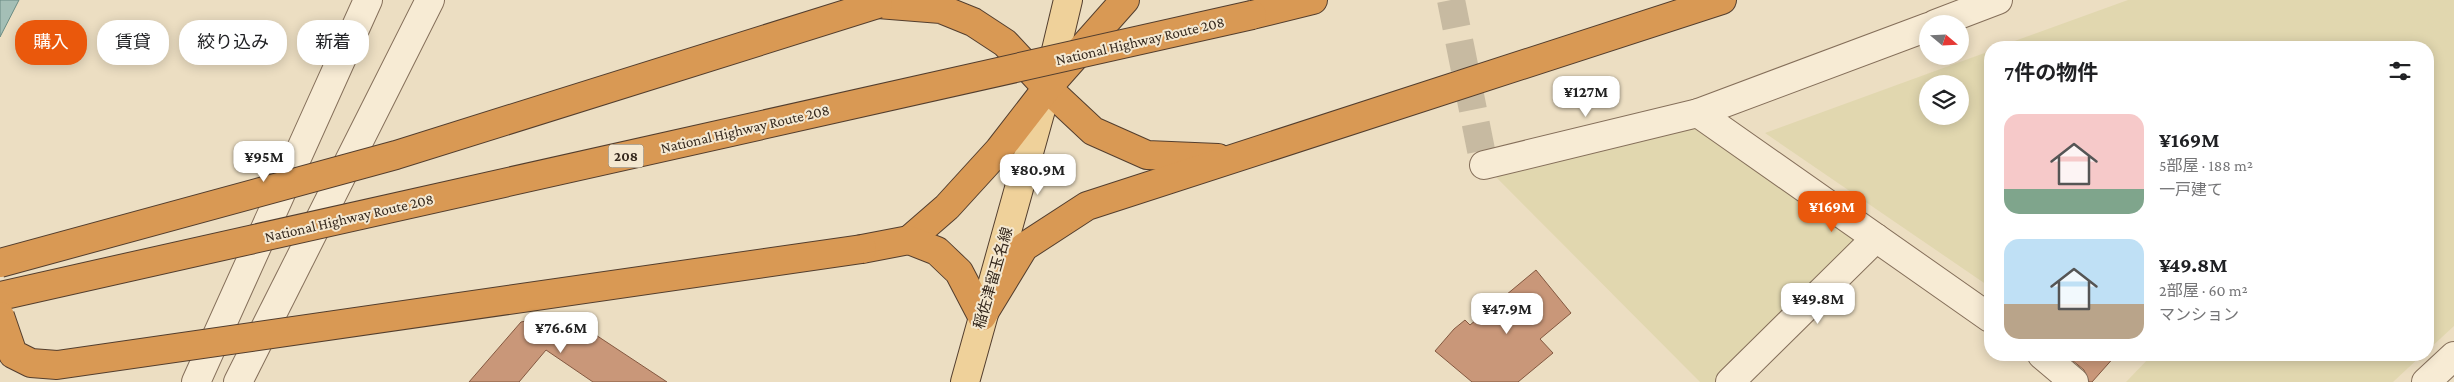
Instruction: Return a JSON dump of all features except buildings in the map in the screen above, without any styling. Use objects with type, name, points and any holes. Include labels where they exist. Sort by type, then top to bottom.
[{"type":"highway","points":[[0,316],[13,354],[31,363],[57,365],[862,249],[908,240],[947,207],[999,150],[1047,88],[1125,0]]},
{"type":"highway","name":"National Highway Route 208","points":[[0,296],[1313,0]]},
{"type":"highway","points":[[982,316],[1024,247],[1087,206],[1722,0]]},
{"type":"highway","points":[[0,263],[396,155],[883,2],[941,9],[973,22],[1005,43],[1047,88],[1093,131],[1146,155],[1236,159]]},
{"type":"highway","points":[[908,240],[936,251],[959,272],[982,316]]},
{"type":"main road","name":"稲佐津留玉名線","points":[[965,382],[1047,88],[1068,0]]},
{"type":"street","points":[[196,382],[368,0]]},
{"type":"street","points":[[238,382],[430,0]]},
{"type":"street","points":[[1959,15],[1998,0]]},
{"type":"street","points":[[1484,165],[1698,113],[1919,30]]},
{"type":"street","points":[[1698,113],[1984,314]]},
{"type":"street","points":[[1730,382],[1876,238]]},
{"type":"street","points":[[2426,382],[2454,356]]},
{"type":"street","points":[[2049,361],[2074,382]]},
{"type":"shaded area","points":[[2128,0],[2454,0],[2454,326],[2434,344],[2434,41],[2015,41]]},
{"type":"shaded area","points":[[1984,53],[1984,283],[1765,133],[1919,77],[1919,125],[1969,125],[1969,75],[1924,75],[1952,65],[1969,65],[1969,59]]},
{"type":"shaded area","points":[[1698,113],[1876,238],[1730,382],[1700,382],[1484,165]]},
{"type":"shaded area","points":[[2146,361],[2416,361],[2393,382],[2126,382]]},
{"type":"water","points":[[0,0],[19,0],[0,37]]},
{"type":"tunnel","points":[[1451,0],[1484,165]]}]
